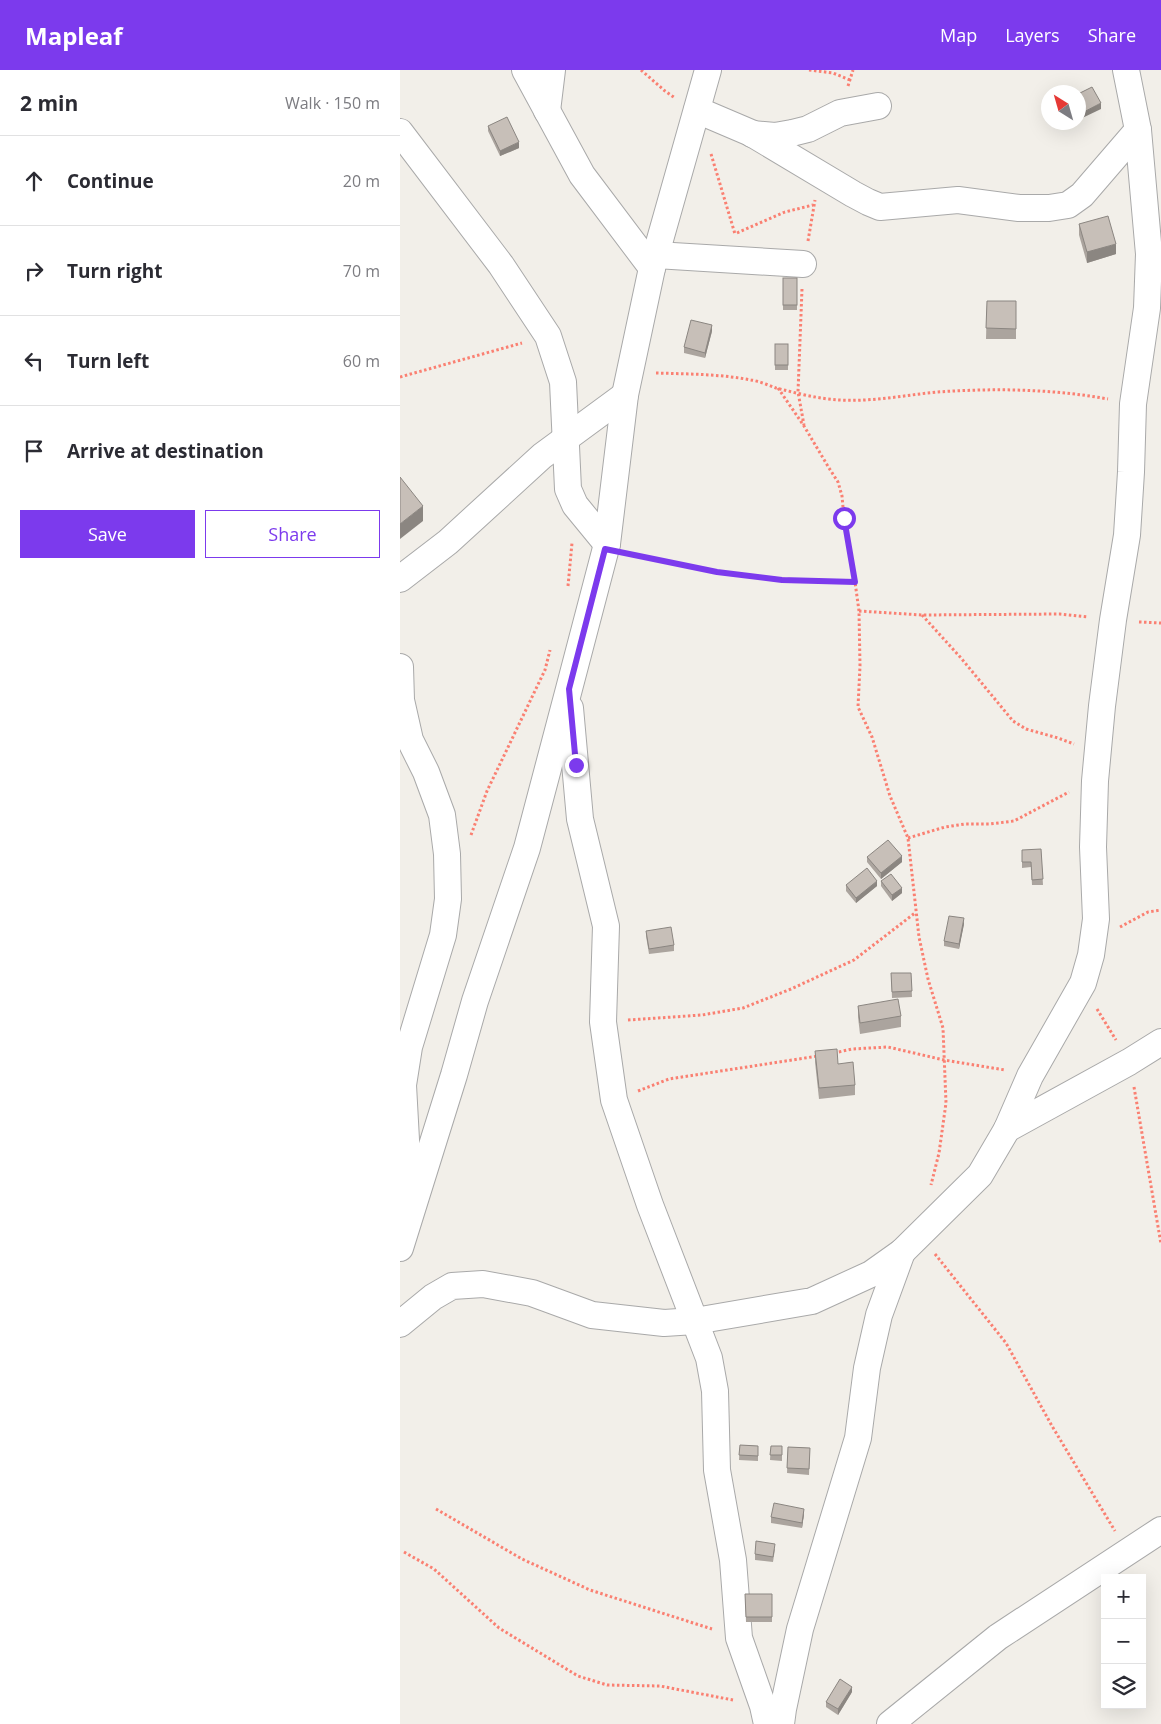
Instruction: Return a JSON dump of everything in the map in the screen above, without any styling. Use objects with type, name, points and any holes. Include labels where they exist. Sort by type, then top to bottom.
[{"type":"street","points":[[525,70],[582,175],[654,262]]},
{"type":"street","points":[[547,111],[552,70]]},
{"type":"street","points":[[400,1248],[475,1001],[527,848],[569,689],[606,546],[627,384],[654,262],[708,70]]},
{"type":"street","points":[[400,1324],[433,1297],[452,1286],[483,1284],[532,1293],[592,1315],[664,1323],[695,1321],[812,1301],[871,1274],[911,1244],[980,1175],[1007,1130],[1030,1076],[1082,983],[1091,955],[1096,919],[1092,847],[1096,770],[1113,620],[1127,536],[1132,472],[1134,404],[1147,308],[1149,254],[1154,219],[1126,70]]},
{"type":"street","points":[[694,119],[751,134],[775,136],[808,129],[840,112],[878,106]]},
{"type":"street","points":[[751,134],[853,194],[880,206],[958,200],[1019,208],[1050,208],[1068,205],[1082,195],[1138,130]]},
{"type":"street","points":[[400,132],[501,265],[548,336],[562,382],[568,489],[575,506],[606,546]]},
{"type":"street","points":[[654,262],[699,258],[804,264]]},
{"type":"street","points":[[400,579],[448,542],[542,456],[566,438],[627,384]]},
{"type":"street","points":[[400,667],[401,700],[410,740],[426,772],[442,815],[447,854],[448,899],[443,935],[409,1047],[403,1084],[410,1213]]},
{"type":"street","points":[[569,689],[580,819],[606,926],[603,1022],[614,1100],[650,1205],[708,1358],[714,1391],[717,1470],[733,1560],[739,1638],[765,1715]]},
{"type":"street","points":[[1007,1130],[1130,1062],[1161,1042]]},
{"type":"street","points":[[781,1724],[800,1629],[858,1438],[867,1368],[879,1315],[911,1244]]},
{"type":"street","points":[[890,1724],[998,1637],[1161,1530]]},
{"type":"path","points":[[641,70],[694,119],[711,153],[736,234]]},
{"type":"path","points":[[809,70],[833,73],[850,80]]},
{"type":"path","points":[[699,258],[736,234],[786,212],[814,205]]},
{"type":"path","points":[[400,377],[548,336]]},
{"type":"path","points":[[627,384],[712,374],[752,380],[778,388],[839,400],[871,400],[959,390],[1079,394],[1134,404]]},
{"type":"path","points":[[778,388],[838,482],[842,496],[859,611],[860,666],[858,707],[872,736],[890,796],[908,838],[918,937],[943,1028],[946,1103],[939,1153],[930,1190]]},
{"type":"path","points":[[567,594],[575,506]]},
{"type":"path","points":[[606,546],[717,572],[782,580],[855,582]]},
{"type":"path","points":[[859,611],[922,615],[1060,614],[1113,620]]},
{"type":"path","points":[[908,838],[945,826],[1014,821],[1034,812],[1096,770],[1071,742],[1026,729],[1013,721],[961,658],[922,615]]},
{"type":"path","points":[[471,836],[487,791],[544,670],[553,642]]},
{"type":"path","points":[[1091,955],[1110,935],[1127,922],[1148,912],[1161,910]]},
{"type":"path","points":[[603,1022],[702,1015],[743,1008],[791,989],[854,960],[916,912]]},
{"type":"path","points":[[1082,983],[1130,1062],[1161,1244]]},
{"type":"path","points":[[614,1100],[669,1079],[731,1068],[793,1061],[852,1049],[888,1047],[944,1060],[1030,1076]]},
{"type":"path","points":[[911,1244],[1006,1343],[1052,1426],[1127,1552]]},
{"type":"path","points":[[436,1509],[522,1559],[590,1590],[739,1638]]},
{"type":"path","points":[[404,1552],[434,1569],[499,1628],[578,1676],[607,1685],[660,1686],[765,1715]]},
{"type":"building","points":[[1092,87],[1101,103],[1086,111],[1086,90]]},
{"type":"building","points":[[507,117],[519,142],[500,151],[488,126]]},
{"type":"building","points":[[1108,216],[1116,244],[1087,252],[1079,224]]},
{"type":"building","points":[[783,278],[797,278],[797,305],[783,305]]},
{"type":"building","points":[[987,301],[1016,301],[1016,329],[986,328]]},
{"type":"building","points":[[691,320],[712,325],[705,353],[684,347]]},
{"type":"building","points":[[775,344],[788,344],[788,365],[775,365]]},
{"type":"building","points":[[400,477],[423,506],[400,524]]},
{"type":"building","points":[[888,840],[902,856],[881,873],[867,857]]},
{"type":"building","points":[[1041,849],[1043,879],[1032,880],[1031,862],[1022,862],[1022,850]]},
{"type":"building","points":[[867,868],[877,881],[856,898],[846,885]]},
{"type":"building","points":[[891,874],[902,888],[892,895],[881,881]]},
{"type":"building","points":[[949,916],[964,918],[959,944],[944,941]]},
{"type":"building","points":[[671,927],[674,945],[649,949],[646,931]]},
{"type":"building","points":[[891,973],[911,973],[912,991],[892,992]]},
{"type":"building","points":[[898,999],[901,1016],[860,1023],[858,1006]]},
{"type":"building","points":[[837,1049],[838,1064],[853,1062],[855,1085],[819,1088],[815,1051]]},
{"type":"building","points":[[740,1445],[758,1446],[758,1456],[739,1455]]},
{"type":"building","points":[[771,1446],[782,1446],[782,1455],[770,1455]]},
{"type":"building","points":[[788,1447],[810,1448],[809,1469],[787,1468]]},
{"type":"building","points":[[774,1503],[804,1509],[802,1523],[771,1517]]},
{"type":"building","points":[[756,1541],[775,1544],[773,1557],[755,1554]]},
{"type":"building","points":[[745,1594],[772,1594],[772,1617],[746,1617]]},
{"type":"building","points":[[840,1679],[852,1687],[838,1709],[826,1702]]},
{"type":"route","points":[[576,765],[569,689],[605,549],[717,572],[782,580],[855,582],[844,518]]}]
